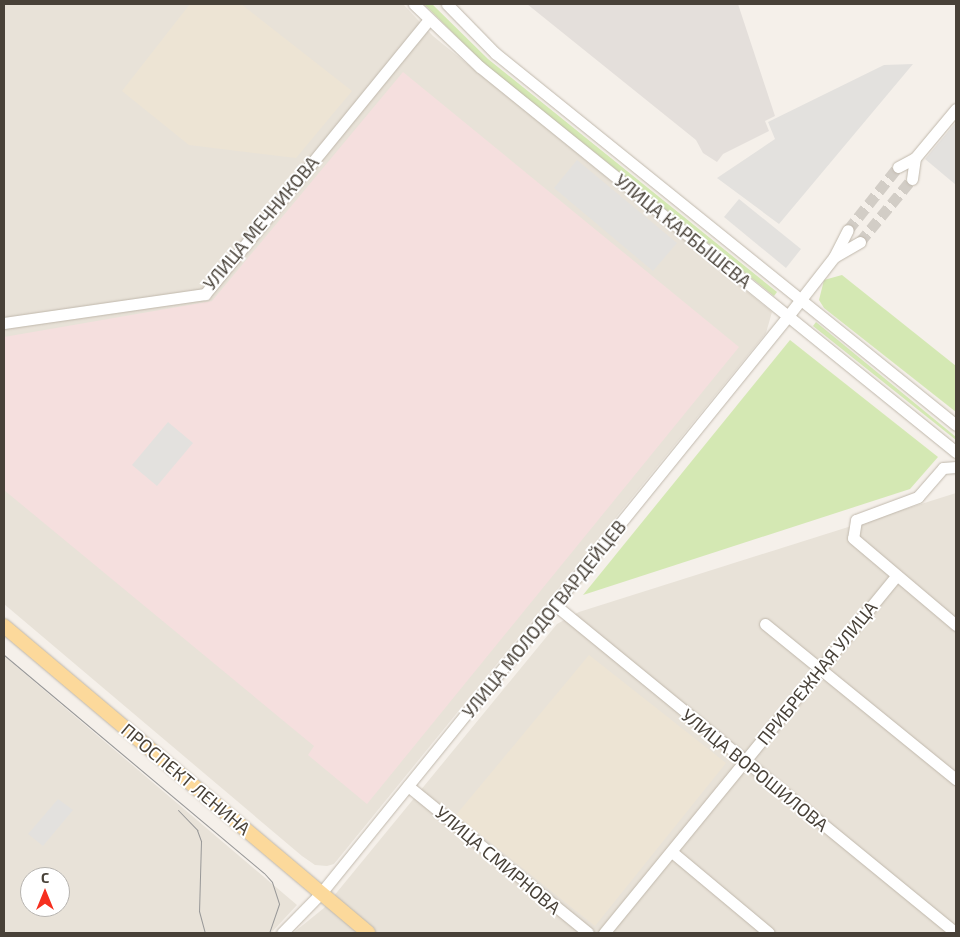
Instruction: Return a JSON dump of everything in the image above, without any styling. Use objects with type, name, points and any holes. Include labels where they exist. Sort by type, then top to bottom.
[{"type":"main road","name":"ПРОСПЕКТ ЛЕНИНА","points":[[4,626],[368,933]]},
{"type":"street","name":"УЛИЦА КАРБЫШЕВА","points":[[414,4],[428,21],[480,67],[956,452]]},
{"type":"street","name":"УЛИЦА КАРБЫШЕВА","points":[[447,4],[495,53],[956,425]]},
{"type":"street","name":"УЛИЦА МЕЧНИКОВА","points":[[4,323],[205,294],[428,21]]},
{"type":"street","points":[[898,168],[915,158],[956,109]]},
{"type":"street","points":[[912,179],[915,158]]},
{"type":"street","points":[[834,257],[848,230]]},
{"type":"street","points":[[834,257],[860,242]]},
{"type":"street","name":"УЛИЦА МОЛОДОГВАРДЕЙЦЕВ","points":[[282,933],[320,893],[408,786],[834,257]]},
{"type":"street","points":[[956,467],[944,468],[918,497],[856,520],[853,538],[956,625]]},
{"type":"street","points":[[944,468],[956,478]]},
{"type":"street","name":"ПРИБРЕЖНАЯ УЛИЦА","points":[[604,933],[896,576]]},
{"type":"street","name":"УЛИЦА ВОРОШИЛОВА","points":[[555,605],[956,933]]},
{"type":"street","points":[[765,624],[956,779]]},
{"type":"street","name":"УЛИЦА СМИРНОВА","points":[[408,786],[588,933]]},
{"type":"street","points":[[672,852],[769,933]]},
{"type":"shaded area","points":[[4,4],[403,4],[433,36],[772,312],[766,333],[334,864],[327,866],[315,865],[302,856],[4,604]]},
{"type":"shaded area","points":[[190,4],[241,4],[352,91],[296,158],[189,145],[122,91]]},
{"type":"shaded area","points":[[527,4],[738,4],[775,116],[765,121],[769,131],[723,154],[717,162],[703,153],[696,140]]},
{"type":"shaded area","points":[[913,64],[779,224],[717,178],[775,139],[768,122],[884,65]]},
{"type":"shaded area","points":[[403,72],[739,347],[367,804],[308,755],[314,746],[4,490],[4,337],[212,301]]},
{"type":"shaded area","points":[[956,122],[956,185],[925,159]]},
{"type":"shaded area","points":[[577,160],[677,243],[653,271],[554,188]]},
{"type":"shaded area","points":[[739,199],[801,249],[786,268],[724,217]]},
{"type":"shaded area","points":[[168,422],[193,443],[157,486],[132,465]]},
{"type":"shaded area","points":[[956,493],[956,933],[293,933],[324,908],[557,624],[579,612]]},
{"type":"shaded area","points":[[589,655],[726,763],[595,926],[456,815]]},
{"type":"shaded area","points":[[4,656],[297,905],[271,933],[4,933]]},
{"type":"shaded area","points":[[58,799],[73,810],[43,846],[28,834]]},
{"type":"green space","points":[[424,4],[432,4],[488,59],[777,292],[774,296],[483,63]]},
{"type":"green space","points":[[842,275],[956,366],[956,412],[824,308],[819,300],[824,280]]},
{"type":"green space","points":[[816,322],[956,437],[956,440],[813,326]]},
{"type":"green space","points":[[790,340],[938,457],[910,489],[583,595]]},
{"type":"tunnel","points":[[848,230],[898,167]]},
{"type":"tunnel","points":[[860,242],[912,179]]},
{"type":"tram line","points":[[4,655],[264,873],[272,882],[279,904],[269,933]]},
{"type":"tram line","points":[[178,810],[197,830],[201,841],[199,911],[205,933]]}]
